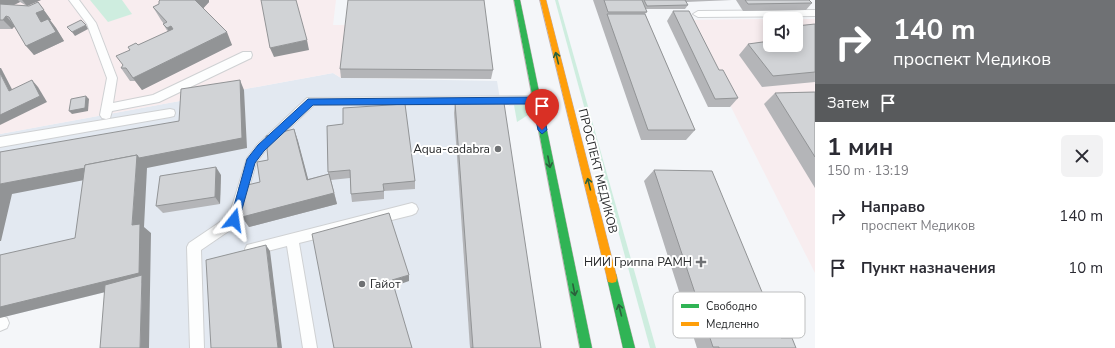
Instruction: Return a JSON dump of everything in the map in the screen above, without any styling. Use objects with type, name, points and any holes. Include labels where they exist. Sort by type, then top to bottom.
[{"type":"main road","points":[[517,0],[586,348]]},
{"type":"main road","name":"ПРОСПЕКТ МЕДИКОВ","points":[[543,0],[629,348]]},
{"type":"lane","points":[[74,0],[91,23],[112,78],[105,124]]},
{"type":"lane","points":[[698,14],[815,13]]},
{"type":"lane","points":[[108,108],[155,99],[247,55]]},
{"type":"lane","points":[[196,348],[194,247],[234,220],[251,161],[261,148],[311,102],[537,100]]},
{"type":"lane","points":[[0,142],[170,113]]},
{"type":"lane","points":[[239,252],[412,208]]},
{"type":"lane","points":[[292,239],[310,348]]},
{"type":"lane","points":[[194,264],[209,260]]},
{"type":"shaded area","points":[[0,0],[336,0],[333,25],[347,25],[341,78],[333,73],[0,134]]},
{"type":"shaded area","points":[[763,19],[763,52],[803,52],[803,19],[815,19],[815,273],[687,20]]},
{"type":"shaded area","points":[[333,73],[341,78],[497,81],[541,348],[110,348],[114,290],[0,318],[0,134]]},
{"type":"green space","points":[[90,0],[122,0],[132,14],[108,22]]},
{"type":"green space","points":[[555,0],[558,0],[656,348],[650,348]]},
{"type":"green space","points":[[514,105],[525,105],[528,115],[517,122]]},
{"type":"building","points":[[160,0],[195,0],[227,32],[133,78],[126,68],[121,68],[123,65],[116,56],[130,50],[128,47],[136,43],[138,45],[173,29],[171,26],[167,28],[163,24],[167,22],[153,7],[159,4]]},
{"type":"building","points":[[261,0],[296,0],[307,40],[270,48]]},
{"type":"building","points":[[348,0],[484,0],[493,70],[340,69]]},
{"type":"building","points":[[604,0],[642,0],[647,12],[608,12]]},
{"type":"building","points":[[644,0],[685,0],[688,5],[647,6]]},
{"type":"building","points":[[745,0],[809,0],[812,3],[748,4]]},
{"type":"building","points":[[38,2],[44,10],[36,13],[41,22],[48,19],[56,32],[26,46],[9,17],[6,16],[3,20],[0,20],[0,4],[29,6]]},
{"type":"building","points":[[673,11],[689,11],[719,70],[723,70],[738,98],[715,99]]},
{"type":"building","points":[[607,14],[645,14],[695,130],[648,130]]},
{"type":"building","points":[[81,20],[86,25],[72,32],[67,27]]},
{"type":"building","points":[[815,24],[815,72],[773,76],[748,44],[763,42],[763,52],[803,52],[803,25]]},
{"type":"building","points":[[0,73],[9,91],[32,80],[40,96],[0,115]]},
{"type":"building","points":[[240,80],[242,138],[139,158],[137,155],[85,165],[85,168],[0,184],[0,152],[179,121],[181,89]]},
{"type":"building","points":[[815,92],[815,157],[775,93]]},
{"type":"building","points":[[86,96],[85,108],[69,111],[71,99]]},
{"type":"building","points":[[455,102],[504,103],[541,348],[473,348]]},
{"type":"building","points":[[405,104],[415,181],[383,184],[384,191],[351,194],[350,170],[328,172],[327,126],[343,124],[343,108]]},
{"type":"building","points":[[294,129],[307,180],[329,174],[334,193],[242,217],[239,187],[260,182],[257,162],[268,160],[266,136]]},
{"type":"building","points":[[137,155],[132,225],[140,224],[139,273],[0,307],[0,255],[75,238],[85,165]]},
{"type":"building","points":[[216,167],[215,197],[156,206],[160,176]]},
{"type":"building","points":[[654,170],[712,171],[762,292],[695,292]]},
{"type":"building","name":"Гайот","points":[[389,213],[409,275],[392,280],[412,348],[334,348],[312,234]]},
{"type":"building","points":[[266,245],[278,348],[211,348],[206,260]]},
{"type":"building","points":[[142,275],[140,348],[100,348],[105,285]]},
{"type":"building","points":[[710,338],[792,338],[796,348],[719,348],[713,347]]},
{"type":"traffic: fast","points":[[517,0],[586,348]]},
{"type":"traffic: fast","points":[[612,278],[629,348]]},
{"type":"traffic: slow","points":[[543,0],[612,278]]},
{"type":"place","name":"Aqua-cadabra","points":[[498,149]]},
{"type":"place","name":"НИИ Гриппа РАМН","points":[[701,262]]},
{"type":"place","name":"Гайот","points":[[362,284]]},
{"type":"route","points":[[234,220],[251,161],[261,148],[311,102],[537,100],[542,130]]}]
